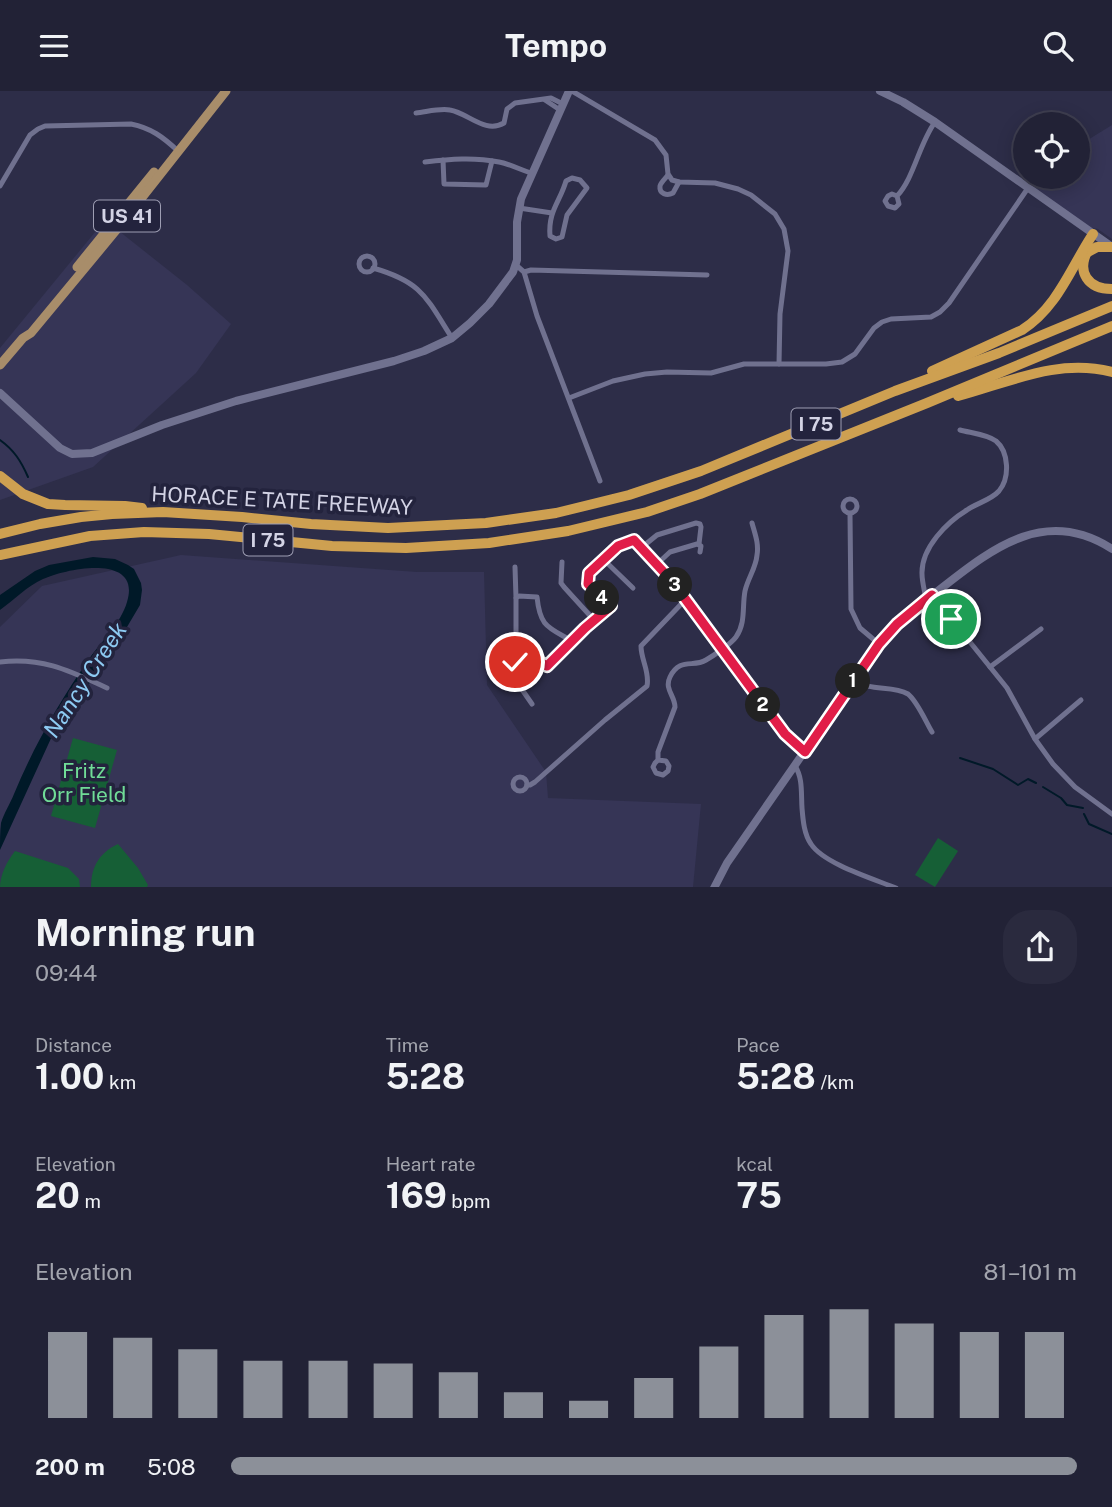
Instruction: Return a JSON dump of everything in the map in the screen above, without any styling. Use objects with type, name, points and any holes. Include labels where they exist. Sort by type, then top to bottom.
[{"type":"highway","points":[[1096,235],[1086,253],[1083,269],[1088,280],[1097,287],[1112,289]]},
{"type":"highway","points":[[895,391],[1022,330],[1035,321],[1056,297],[1096,235]]},
{"type":"highway","points":[[1086,253],[1097,247],[1112,247]]},
{"type":"highway","name":"HORACE E TATE FREEWAY","points":[[0,534],[81,517],[163,512],[388,528],[473,525],[556,513],[665,485],[1112,306]]},
{"type":"highway","name":"HORACE E TATE FREEWAY","points":[[0,555],[90,536],[144,532],[209,534],[332,546],[395,548],[479,544],[551,534],[626,518],[684,500],[1112,326]]},
{"type":"highway","points":[[927,403],[1054,369],[1080,367],[1112,372]]},
{"type":"highway","points":[[0,476],[23,494],[48,504],[125,506],[163,512]]},
{"type":"main road","name":"US 41","points":[[0,365],[23,338],[31,333],[118,228],[219,91]]},
{"type":"main road","name":"US 41","points":[[176,149],[226,91]]},
{"type":"street","points":[[0,393],[60,448],[72,454],[86,454],[171,421],[236,401],[386,363],[424,351],[452,338],[488,304],[516,265],[519,208],[531,173],[570,91],[655,140],[666,155],[668,174],[673,180],[715,183],[738,189],[767,207],[781,223],[788,251],[780,314],[779,364]]},
{"type":"street","points":[[880,91],[935,122],[1013,177]]},
{"type":"street","points":[[415,113],[448,109],[485,126],[498,126],[504,123],[507,109],[514,103],[545,100],[562,107]]},
{"type":"street","points":[[898,196],[935,122]]},
{"type":"street","points":[[0,186],[30,135],[45,127],[131,124],[155,132],[176,149]]},
{"type":"street","points":[[425,162],[476,159],[501,163],[531,173]]},
{"type":"street","points":[[443,160],[444,184],[486,185],[492,161]]},
{"type":"street","points":[[668,174],[660,185],[664,194],[673,193],[678,182]]},
{"type":"street","points":[[572,178],[580,180],[587,188],[567,215],[562,237],[556,239],[550,236],[552,213],[566,181],[572,178]]},
{"type":"street","points":[[569,398],[636,375],[667,372],[712,373],[744,364],[842,362],[855,355],[878,324],[891,319],[928,318],[940,312],[953,298],[1027,189]]},
{"type":"street","points":[[1029,189],[1112,247]]},
{"type":"street","points":[[519,208],[552,213]]},
{"type":"street","points":[[516,265],[524,272],[537,316],[600,481]]},
{"type":"street","points":[[373,268],[400,276],[416,287],[452,338]]},
{"type":"street","points":[[524,272],[531,269],[707,275]]},
{"type":"street","points":[[960,430],[988,437],[998,443],[1006,462],[1005,481],[999,491],[988,500],[976,504],[958,516],[939,533],[922,569],[929,598],[1007,688],[1035,739],[1063,776],[1112,814]]},
{"type":"street","points":[[850,514],[851,609],[860,628],[879,644]]},
{"type":"street","points":[[641,548],[657,535],[696,523],[701,527],[700,552]]},
{"type":"street","points":[[658,760],[675,708],[667,683],[671,675],[685,663],[706,660],[736,638],[742,624],[745,591],[757,555],[752,523]]},
{"type":"street","points":[[714,887],[727,863],[879,644],[897,624],[983,556],[1021,537],[1046,532],[1068,532],[1092,538],[1112,549]]},
{"type":"street","points":[[516,651],[547,666],[611,606],[588,584],[589,573],[618,546],[634,540],[686,599],[785,734],[805,752]]},
{"type":"street","points":[[657,564],[670,552],[699,544]]},
{"type":"street","points":[[603,559],[633,589]]},
{"type":"street","points":[[562,562],[561,583],[594,620]]},
{"type":"street","points":[[515,567],[514,678],[532,704]]},
{"type":"street","points":[[516,598],[537,597],[542,621],[547,627],[572,641]]},
{"type":"street","points":[[527,785],[535,782],[647,686],[648,675],[641,646],[686,599]]},
{"type":"street","points":[[990,667],[1041,629]]},
{"type":"street","points":[[0,662],[47,663],[107,688]]},
{"type":"street","points":[[855,679],[863,685],[890,689],[910,696],[932,732]]},
{"type":"street","points":[[1035,739],[1081,700]]},
{"type":"street","points":[[795,766],[800,777],[805,827],[812,847],[827,859],[879,885],[896,887]]},
{"type":"street","points":[[1105,810],[1112,802]]},
{"type":"shaded area","points":[[1112,125],[1112,239],[1098,229],[1077,225],[1026,189],[1090,189],[1090,139]]},
{"type":"shaded area","points":[[105,220],[231,324],[196,373],[93,467],[0,500],[0,348]]},
{"type":"shaded area","points":[[181,555],[417,572],[484,572],[487,685],[546,772],[548,798],[701,804],[693,887],[0,887],[0,627],[42,586]]},
{"type":"green space","name":"Fritz Orr Field","points":[[73,738],[117,750],[95,828],[51,816]]},
{"type":"green space","points":[[938,838],[958,851],[935,887],[915,875]]},
{"type":"green space","points":[[118,844],[138,868],[147,887],[91,887],[97,861]]},
{"type":"green space","points":[[15,851],[68,868],[79,879],[80,887],[0,887],[4,868]]},
{"type":"water","name":"Nancy Creek","points":[[93,557],[115,559],[134,569],[141,583],[140,605],[114,649],[53,734],[0,850],[1,823],[30,759],[67,691],[120,617],[127,602],[129,586],[124,576],[113,570],[84,569],[43,579],[0,610],[0,595],[35,571],[49,565]]},
{"type":"waterway","points":[[0,440],[17,456],[28,477]]},
{"type":"waterway","points":[[960,758],[993,769],[1018,785],[1028,779],[1036,783]]},
{"type":"waterway","points":[[1043,787],[1067,805],[1083,808]]},
{"type":"waterway","points":[[1084,814],[1089,824],[1112,834]]},
{"type":"route","points":[[515,662],[516,651],[519,651],[547,666],[611,606],[588,584],[589,573],[618,546],[634,540],[672,581],[785,734],[805,752],[879,644],[897,624],[932,595],[951,619]]}]
